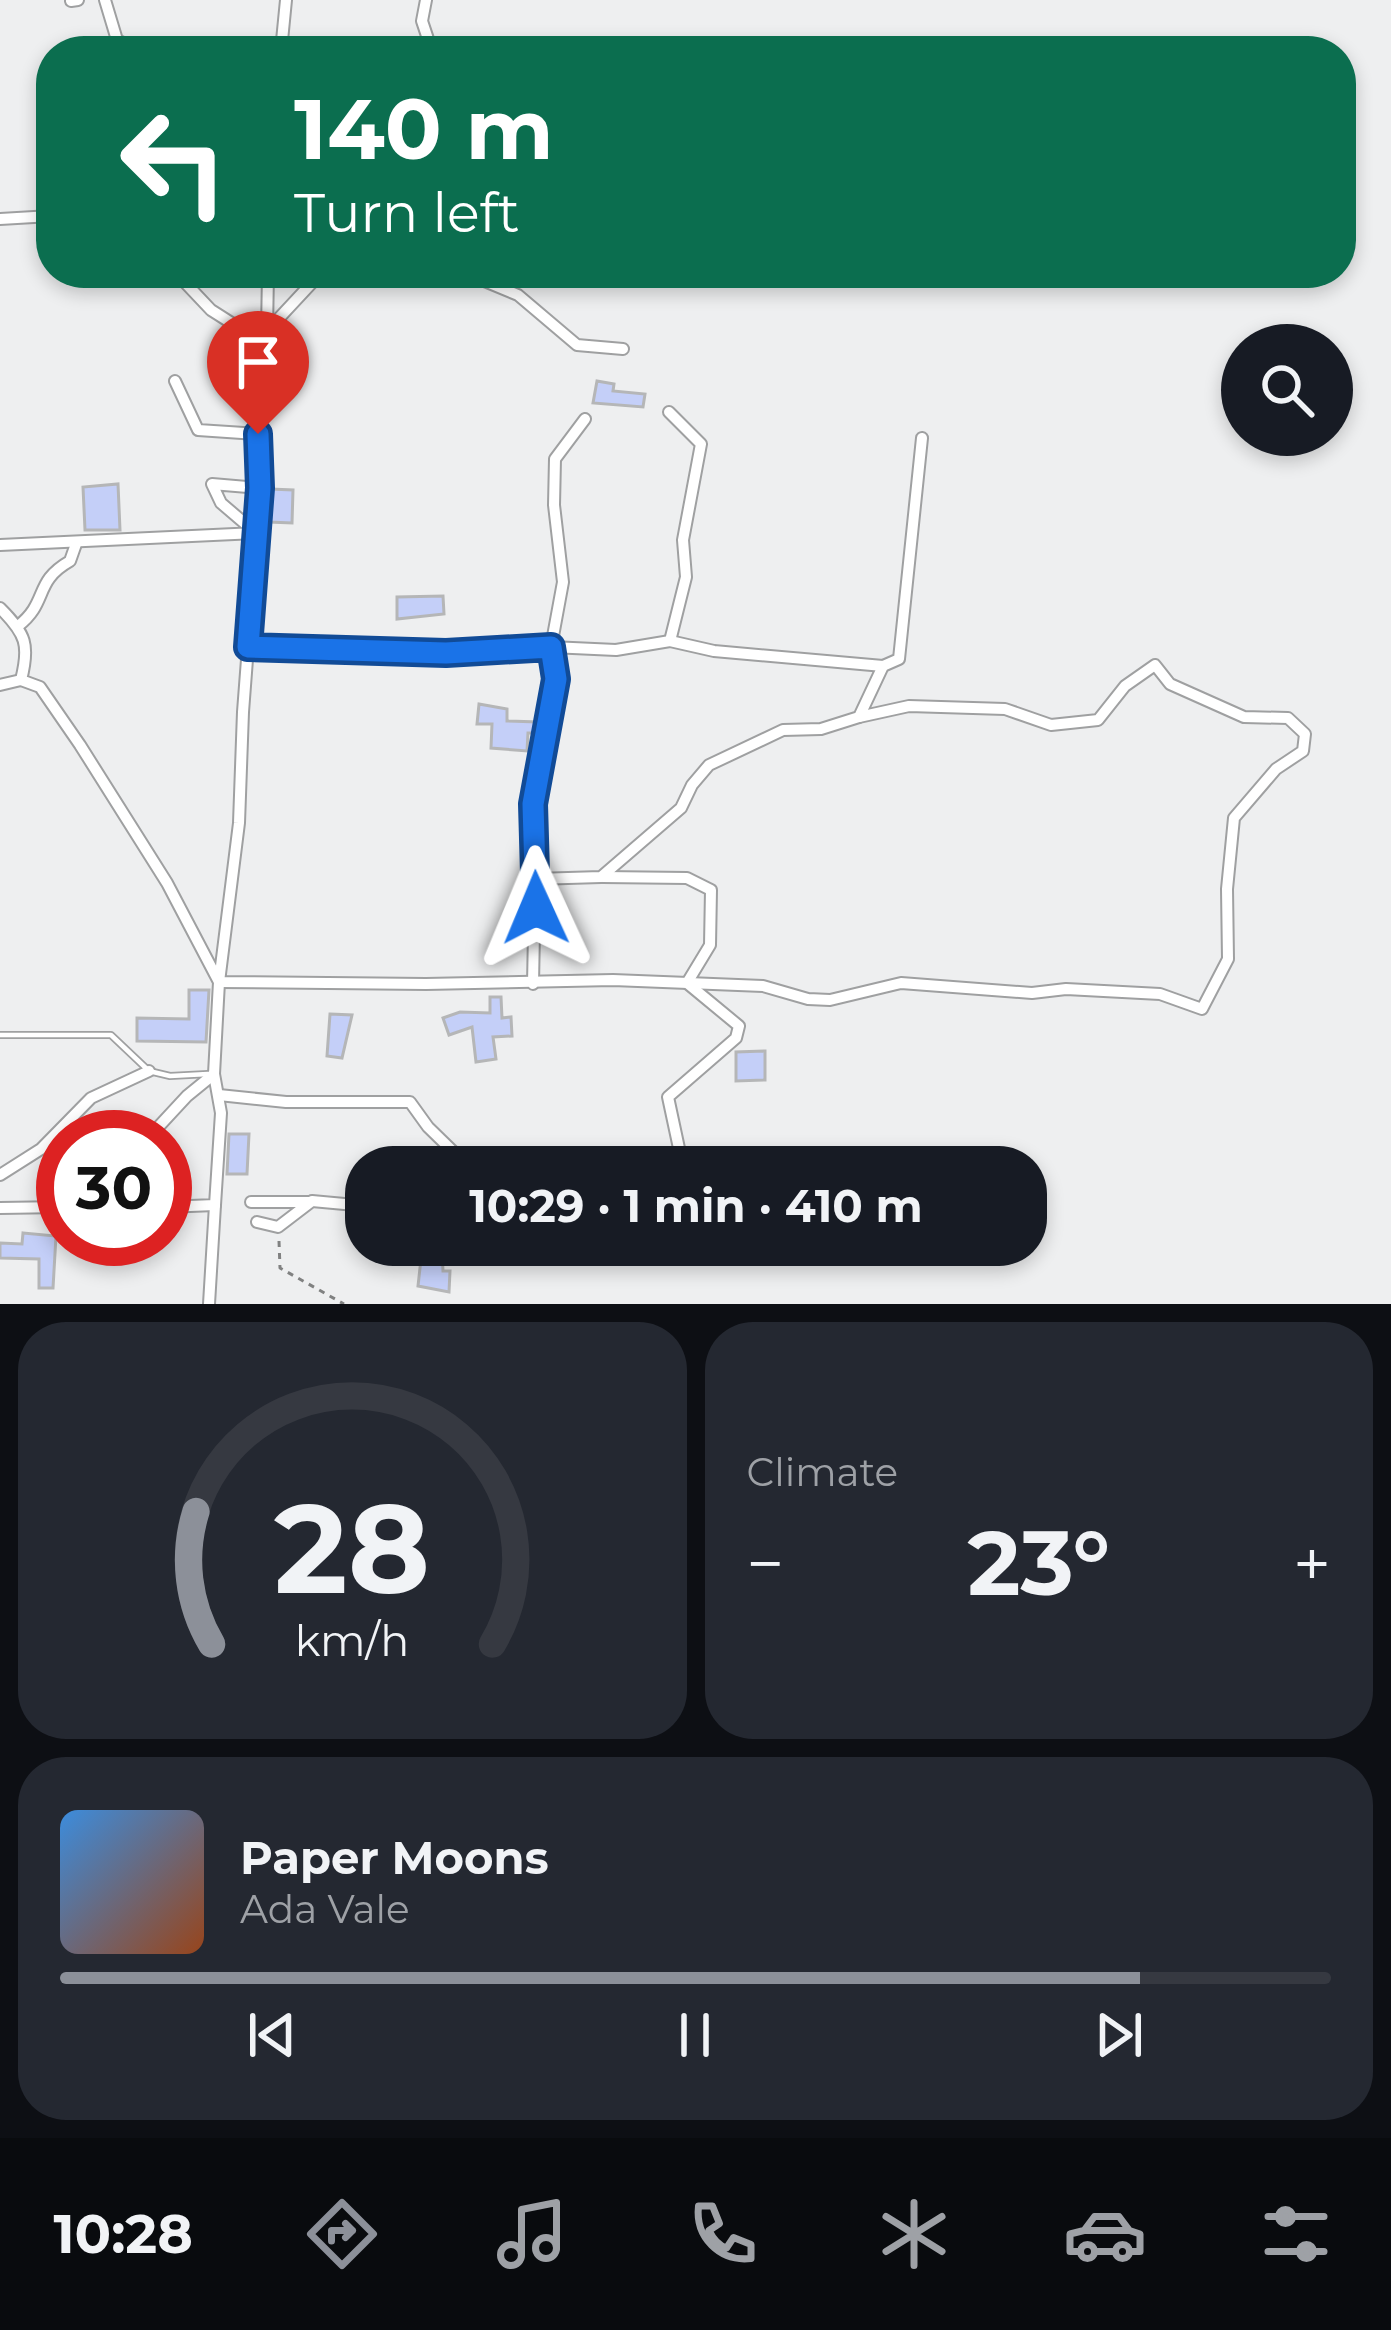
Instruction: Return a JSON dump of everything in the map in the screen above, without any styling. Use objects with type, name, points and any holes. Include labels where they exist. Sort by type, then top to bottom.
[{"type":"street","points":[[105,0],[116,36]]},
{"type":"street","points":[[282,36],[286,0]]},
{"type":"street","points":[[426,0],[422,21],[427,36]]},
{"type":"street","points":[[0,219],[36,217]]},
{"type":"street","points":[[191,288],[212,310],[266,345]]},
{"type":"street","points":[[208,1304],[219,1094],[214,1074],[239,823],[267,288]]},
{"type":"street","points":[[266,331],[308,288]]},
{"type":"street","points":[[501,288],[518,295],[577,345],[623,349]]},
{"type":"street","points":[[175,381],[198,430],[258,434]]},
{"type":"street","points":[[669,412],[700,444],[683,540],[686,577],[670,641]]},
{"type":"street","points":[[533,983],[533,804],[556,679],[551,647],[563,582],[554,505],[555,459],[584,418]]},
{"type":"street","points":[[248,647],[446,653],[551,647],[616,650],[670,641],[714,651],[883,666],[899,659],[922,438]]},
{"type":"street","points":[[256,532],[221,503],[212,484],[260,488]]},
{"type":"street","points":[[0,544],[256,532]]},
{"type":"street","points":[[18,626],[35,613],[52,571],[70,561],[76,544]]},
{"type":"street","points":[[0,608],[18,626],[29,654],[21,680]]},
{"type":"street","points":[[220,982],[687,983],[763,986],[808,1000],[830,1000],[901,983],[1032,993],[1066,988],[1160,994],[1202,1009],[1228,958],[1227,890],[1234,818],[1276,770],[1303,751],[1305,734],[1288,718],[1244,717],[1170,684],[1155,665],[1125,686],[1098,720],[1051,725],[1006,709],[909,706],[820,729],[783,730],[709,765],[681,808],[602,877]]},
{"type":"street","points":[[859,717],[883,666]]},
{"type":"street","points":[[0,685],[21,680],[40,687],[167,883],[220,982]]},
{"type":"street","points":[[535,879],[687,878],[711,890],[710,945],[687,983]]},
{"type":"street","points":[[678,1146],[668,1097],[736,1038],[739,1026],[687,983]]},
{"type":"street","points":[[0,1175],[41,1149],[91,1098],[149,1071]]},
{"type":"street","points":[[174,1110],[214,1074]]},
{"type":"street","points":[[219,1094],[286,1102],[410,1102],[447,1146]]},
{"type":"street","points":[[251,1202],[345,1204]]},
{"type":"street","points":[[257,1222],[278,1227],[312,1202]]},
{"type":"street","points":[[192,1206],[215,1205]]},
{"type":"street","points":[[0,1208],[36,1207]]},
{"type":"lane","points":[[0,1035],[111,1036],[149,1071],[170,1076],[214,1074]]},
{"type":"path","points":[[278,1227],[280,1268],[344,1304]]},
{"type":"building","points":[[597,381],[614,384],[613,391],[645,394],[643,407],[593,403]]},
{"type":"building","points":[[118,484],[120,530],[85,530],[83,487]]},
{"type":"building","points":[[270,489],[293,490],[292,523],[269,522]]},
{"type":"building","points":[[443,596],[444,614],[397,619],[397,597]]},
{"type":"building","points":[[479,704],[507,709],[507,721],[538,722],[536,733],[528,733],[527,751],[491,748],[492,724],[477,724]]},
{"type":"building","points":[[189,990],[209,990],[206,1042],[137,1041],[137,1018],[189,1019]]},
{"type":"building","points":[[490,997],[501,997],[502,1018],[511,1017],[512,1036],[493,1037],[496,1059],[476,1062],[472,1027],[449,1035],[443,1018],[460,1012],[490,1013]]},
{"type":"building","points":[[330,1014],[352,1015],[342,1058],[327,1056]]},
{"type":"building","points":[[765,1051],[765,1080],[736,1081],[736,1052]]},
{"type":"building","points":[[229,1134],[249,1134],[247,1174],[227,1174]]},
{"type":"building","points":[[23,1233],[36,1234],[36,1259],[0,1258],[0,1243],[22,1244]]},
{"type":"building","points":[[39,1266],[54,1266],[53,1288],[39,1288]]},
{"type":"building","points":[[420,1266],[443,1266],[443,1271],[450,1271],[449,1292],[418,1286]]},
{"type":"route","points":[[258,434],[260,488],[248,647],[446,653],[551,647],[556,679],[533,804],[536,908]]}]
